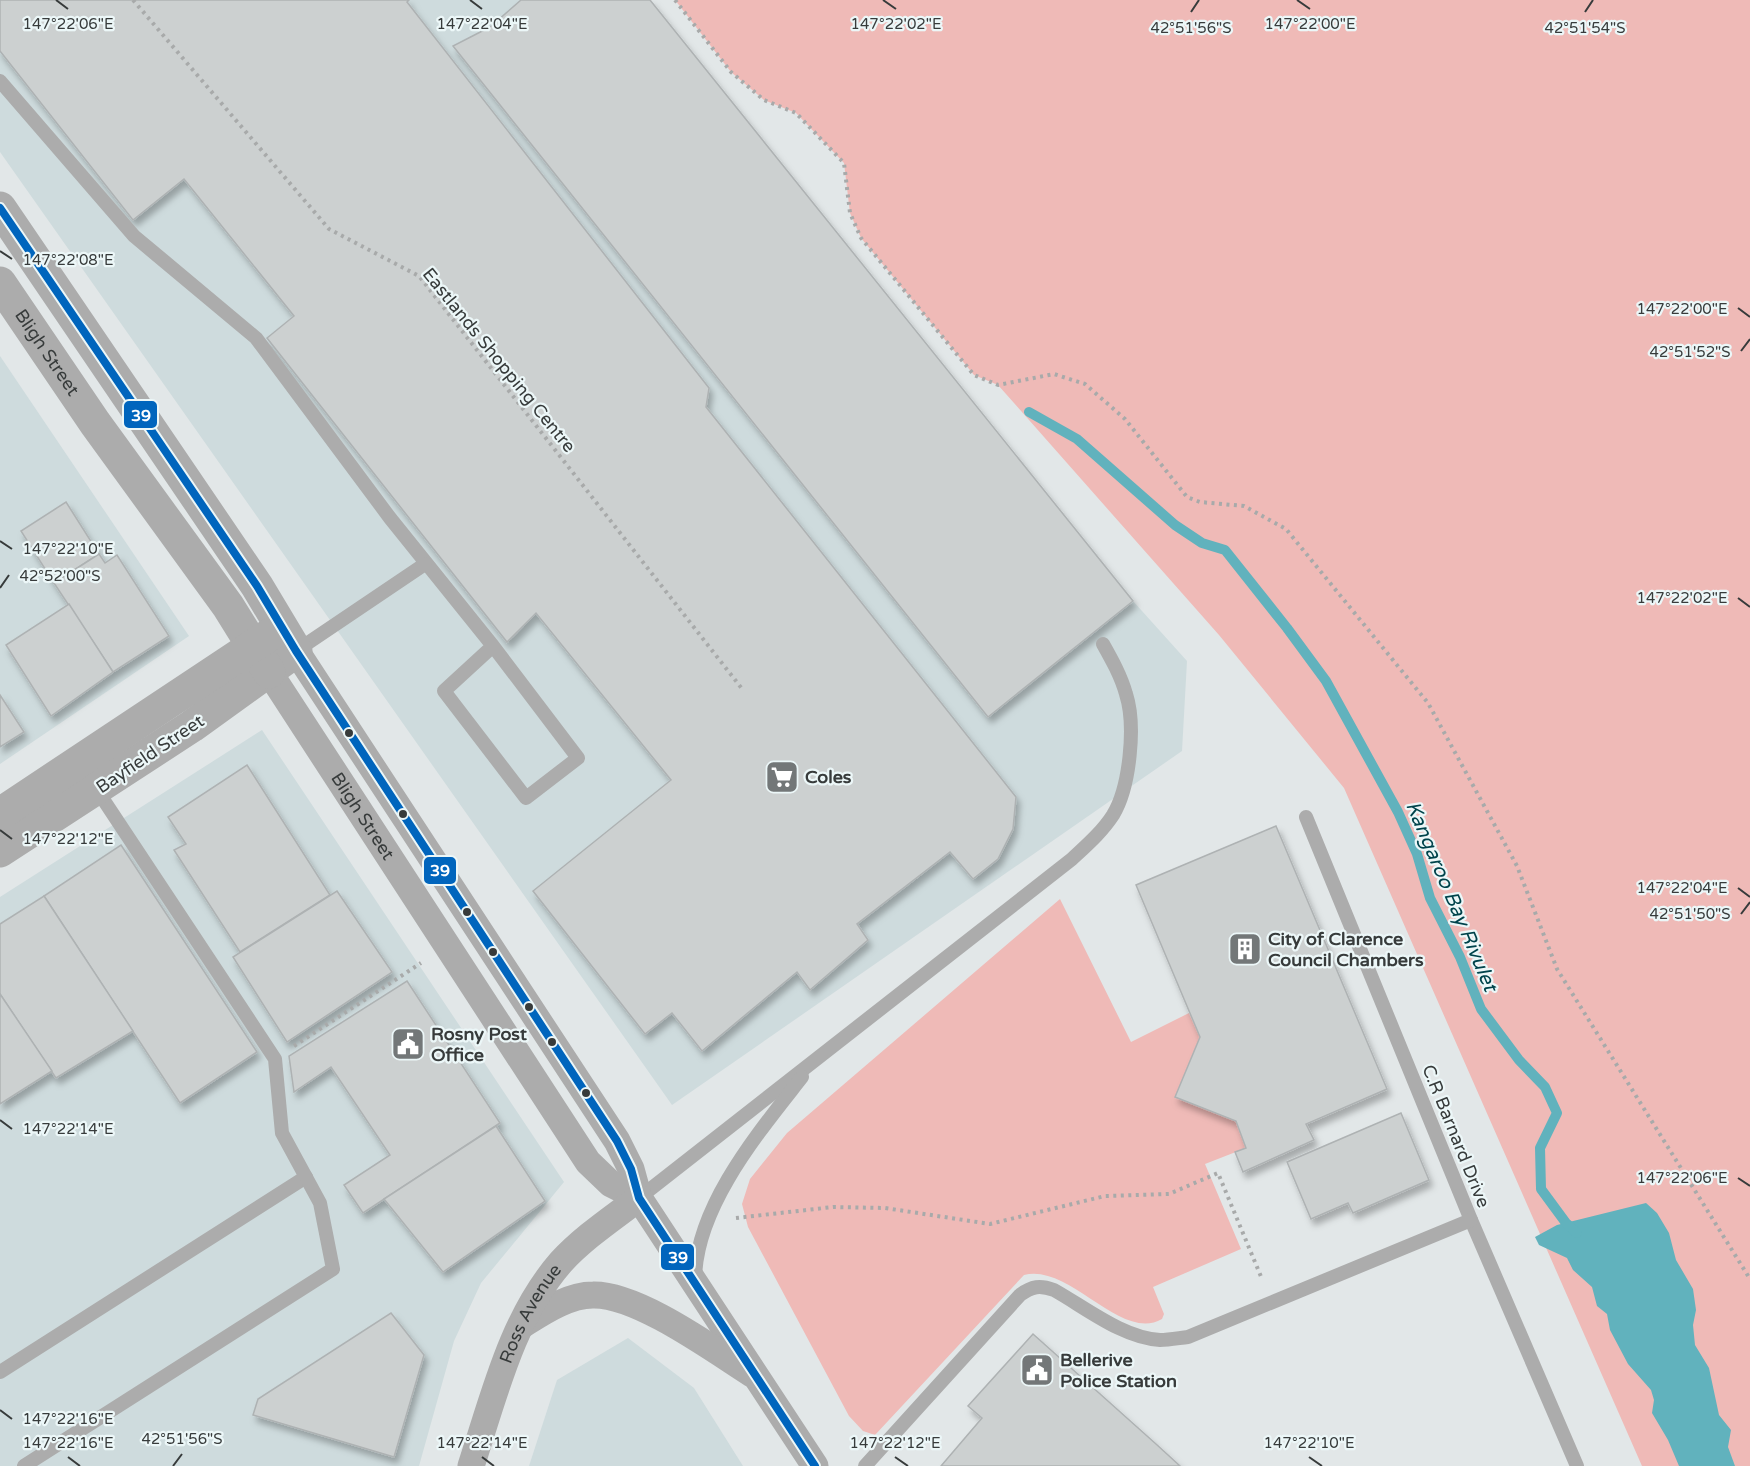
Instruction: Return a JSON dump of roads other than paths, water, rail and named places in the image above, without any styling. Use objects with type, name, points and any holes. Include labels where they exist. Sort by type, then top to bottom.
[{"type":"street","name":"Bligh Street","points":[[0,208],[257,586],[289,639],[621,1148],[632,1169],[639,1198],[761,1380],[815,1466]]},
{"type":"street","name":"Bligh Street","points":[[0,283],[94,423],[228,606],[446,947],[588,1162],[611,1184],[639,1198]]},
{"type":"street","name":"Bligh Street","points":[[94,423],[117,378]]},
{"type":"street","name":"Bayfield Street","points":[[0,851],[97,790],[289,639]]},
{"type":"street","name":"Bayfield Street","points":[[0,814],[261,659]]},
{"type":"street","name":"Ross Avenue","points":[[471,1466],[507,1357],[543,1286],[561,1262],[581,1242],[639,1198]]},
{"type":"street","points":[[522,1325],[547,1310],[580,1296],[615,1298],[680,1329],[761,1380]]},
{"type":"lane","points":[[0,81],[134,236],[256,338],[425,564],[493,646],[578,758],[526,798],[444,691],[493,646]]},
{"type":"lane","points":[[289,639],[425,564]]},
{"type":"lane","points":[[639,1198],[1072,859],[1102,831],[1114,813],[1124,788],[1131,726],[1127,696],[1103,644]]},
{"type":"lane","points":[[24,1466],[333,1269],[320,1203],[282,1133],[274,1059],[97,790]]},
{"type":"lane","name":"C.R Barnard Drive","points":[[1306,817],[1471,1220],[1577,1466]]},
{"type":"lane","points":[[694,1281],[699,1246],[715,1204],[758,1136],[814,1061]]},
{"type":"lane","points":[[0,1372],[306,1177]]},
{"type":"lane","points":[[865,1466],[1020,1295],[1031,1287],[1043,1286],[1054,1290],[1123,1329],[1142,1337],[1161,1340],[1188,1337],[1471,1220]]},
{"type":"water","points":[[1646,1203],[1657,1213],[1669,1233],[1676,1260],[1693,1289],[1696,1310],[1693,1325],[1695,1345],[1709,1368],[1719,1415],[1731,1430],[1728,1447],[1735,1466],[1679,1466],[1668,1440],[1652,1413],[1654,1400],[1651,1390],[1628,1364],[1610,1330],[1607,1314],[1597,1306],[1592,1287],[1573,1270],[1567,1258],[1539,1245],[1535,1237],[1557,1225]]},
{"type":"waterway","name":"Kangaroo Bay Rivulet","points":[[1029,412],[1077,439],[1175,525],[1202,543],[1225,550],[1326,681],[1398,812],[1417,854],[1430,898],[1460,957],[1481,1009],[1519,1060],[1545,1087],[1557,1113],[1540,1148],[1541,1189],[1566,1223],[1577,1233]]},
{"type":"place","name":"Coles","points":[[782,777]]},
{"type":"place","name":"City of Clarence Council Chambers","points":[[1245,949]]},
{"type":"place","name":"Rosny Post Office","points":[[408,1044]]},
{"type":"place","name":"Bellerive Police Station","points":[[1037,1370]]}]
